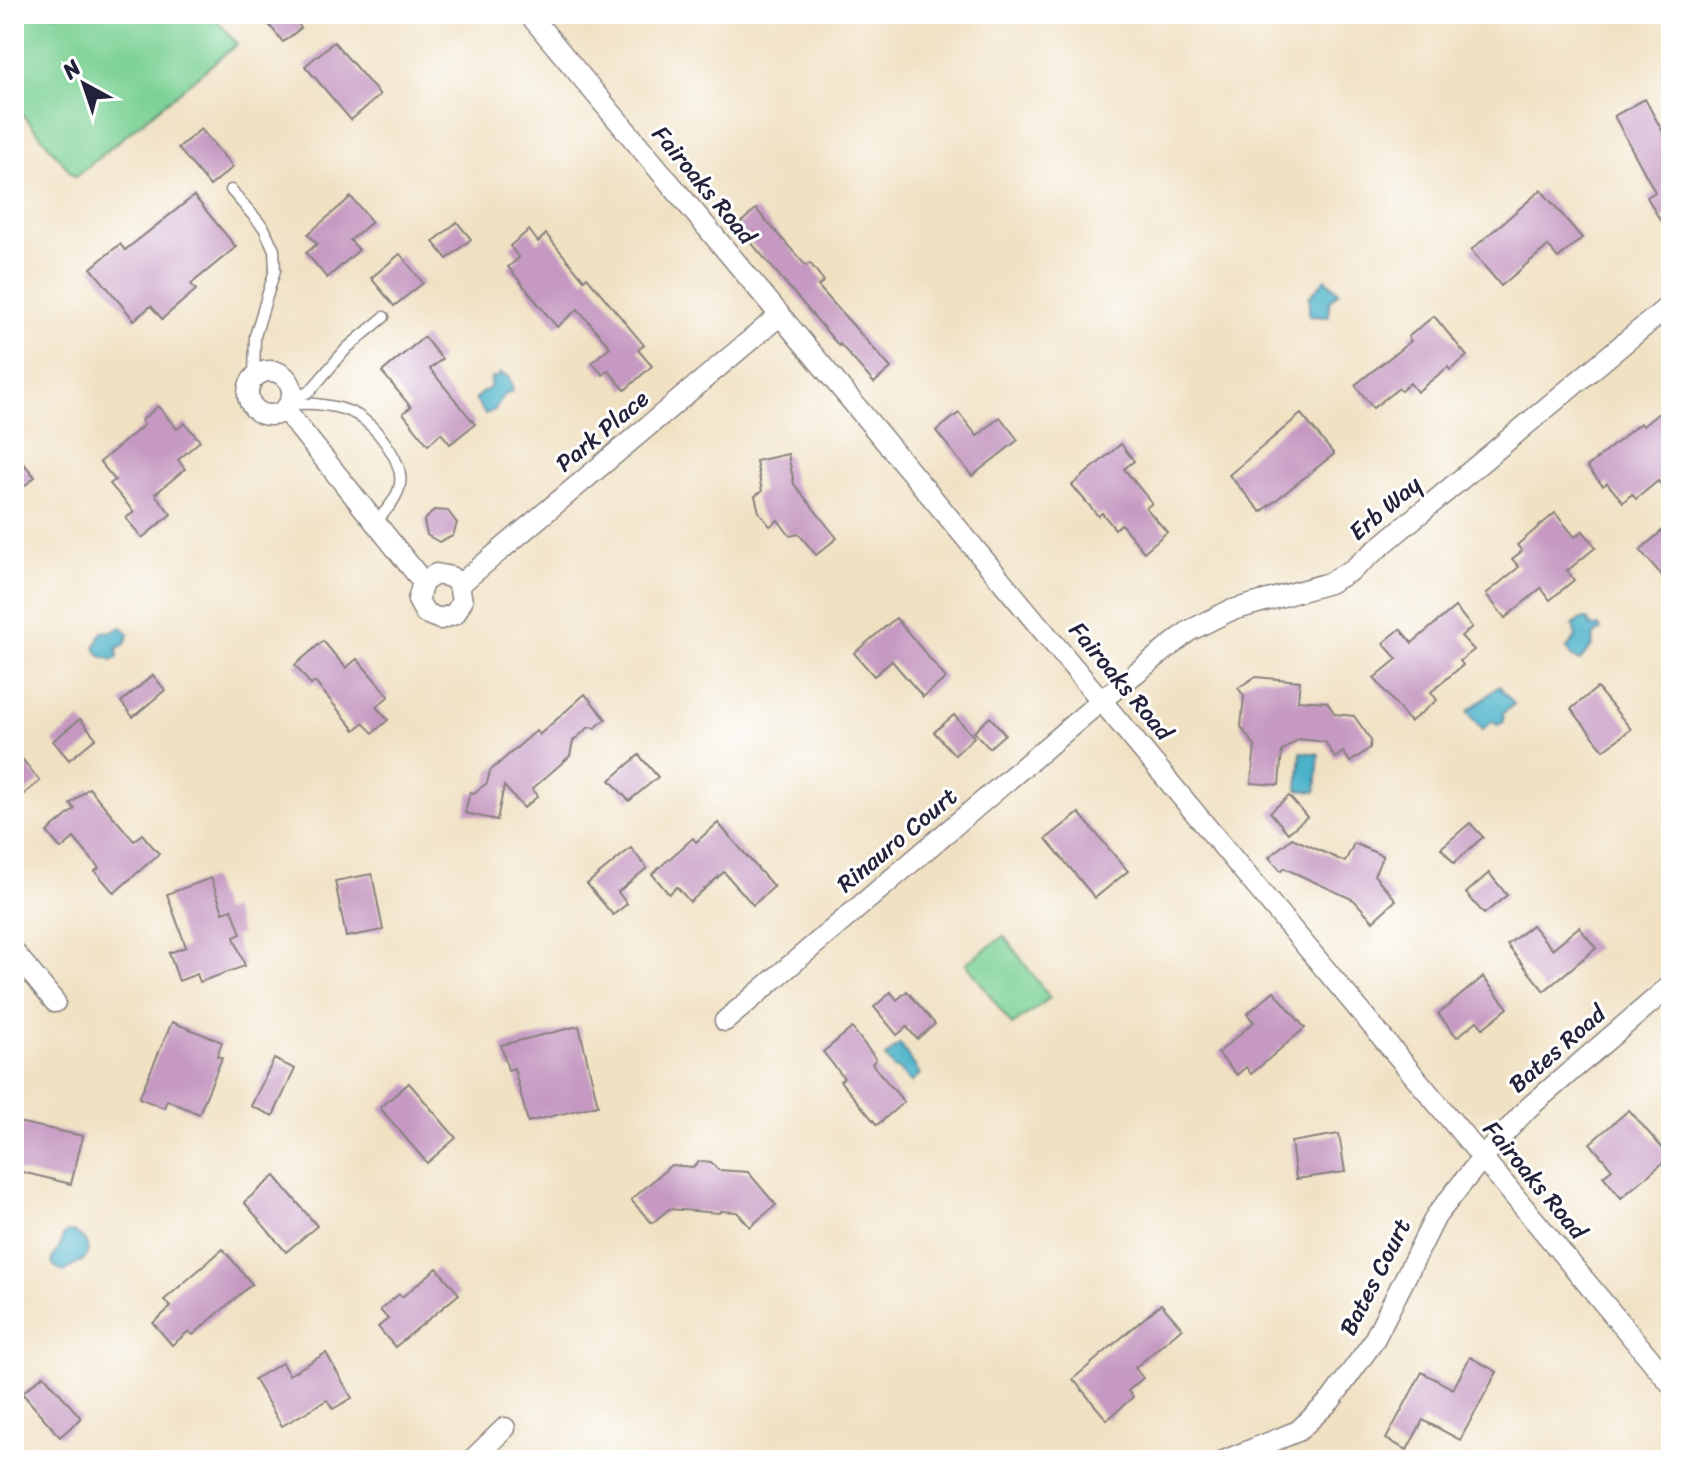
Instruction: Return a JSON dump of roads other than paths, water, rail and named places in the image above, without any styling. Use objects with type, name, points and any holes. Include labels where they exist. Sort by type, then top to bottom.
[{"type":"street","name":"Fairoaks Road","points":[[529,14],[1671,1384]]},
{"type":"street","name":"Erb Way","points":[[1103,699],[1189,631],[1229,611],[1329,583],[1352,570],[1671,304]]},
{"type":"street","name":"Park Place","points":[[254,377],[268,371],[284,376],[289,401],[375,522],[423,582],[418,600],[425,613],[440,619],[455,614],[462,601],[459,585],[779,316]]},
{"type":"street","points":[[254,377],[248,399],[256,412],[271,416],[289,401]]},
{"type":"street","points":[[423,582],[436,574],[451,577],[459,585]]},
{"type":"street","name":"Rinauro Court","points":[[725,1021],[1103,699]]},
{"type":"street","points":[[14,952],[55,1002]]},
{"type":"street","name":"Bates Road","points":[[1483,1157],[1527,1109],[1671,985]]},
{"type":"street","name":"Bates Court","points":[[1226,1460],[1298,1431],[1331,1400],[1373,1342],[1436,1216],[1483,1157]]},
{"type":"street","points":[[472,1460],[505,1428]]},
{"type":"lane","points":[[231,190],[264,228],[274,250],[275,270],[255,336],[254,377]]},
{"type":"lane","points":[[289,401],[310,391],[340,354],[384,317]]},
{"type":"lane","points":[[289,401],[357,415],[380,434],[398,460],[401,475],[398,492],[390,507],[375,522]]},
{"type":"water","points":[[1326,279],[1339,292],[1329,302],[1329,317],[1309,316],[1309,297]]},
{"type":"water","points":[[500,373],[509,377],[513,391],[503,396],[495,410],[485,414],[475,400],[490,388],[491,378]]},
{"type":"water","points":[[1587,619],[1592,627],[1599,626],[1601,630],[1594,635],[1592,646],[1580,661],[1571,656],[1567,648],[1576,638],[1573,625]]},
{"type":"water","points":[[122,627],[129,633],[125,644],[117,648],[118,658],[113,660],[100,656],[95,648],[102,632]]},
{"type":"water","points":[[1499,686],[1514,704],[1502,714],[1502,723],[1497,725],[1493,721],[1482,730],[1467,712]]},
{"type":"water","points":[[1301,752],[1319,754],[1316,792],[1298,790]]},
{"type":"water","points":[[900,1044],[920,1074],[911,1083],[885,1057]]},
{"type":"water","points":[[67,1232],[82,1237],[88,1251],[84,1259],[64,1272],[53,1265],[52,1259]]}]
